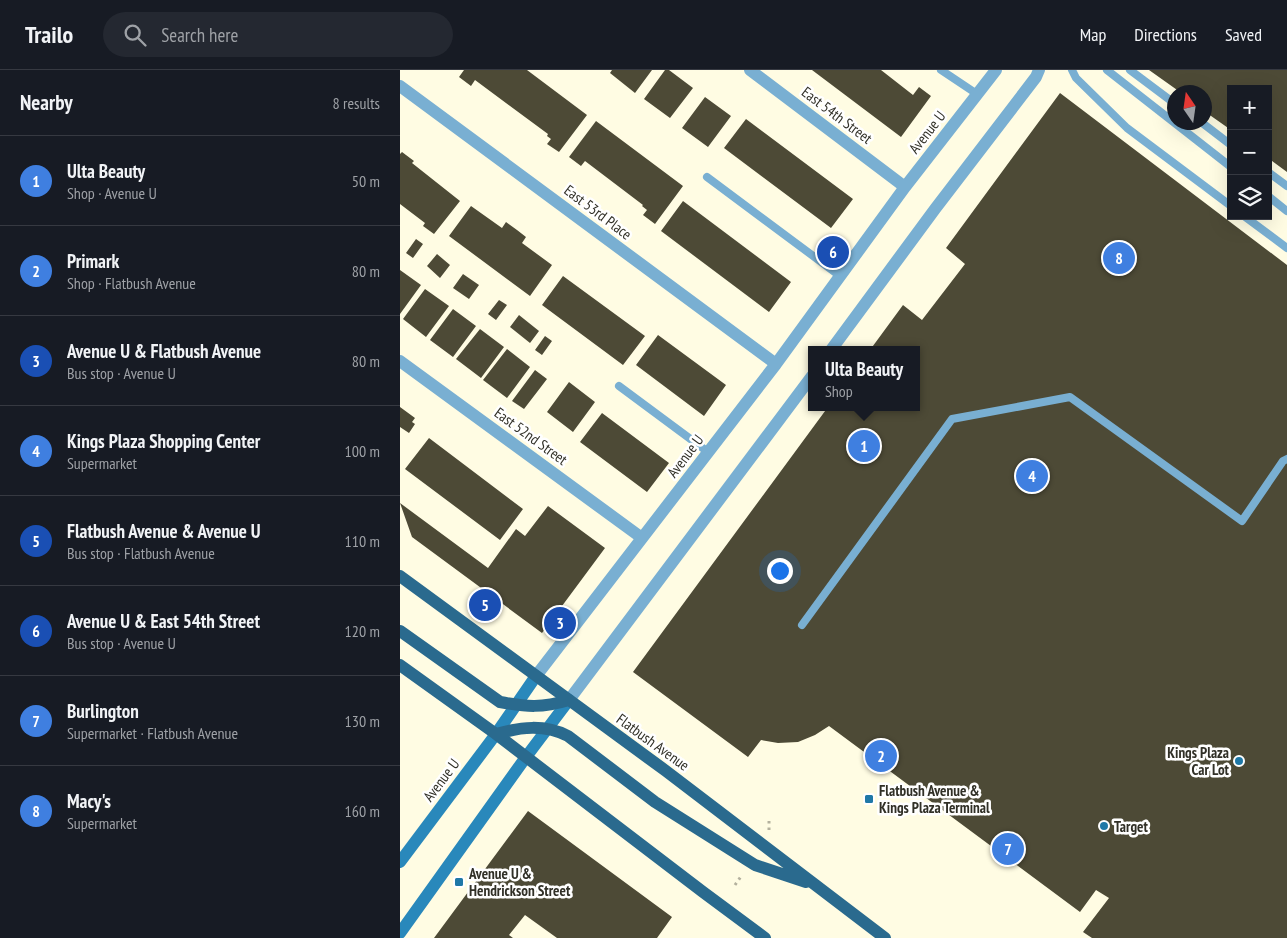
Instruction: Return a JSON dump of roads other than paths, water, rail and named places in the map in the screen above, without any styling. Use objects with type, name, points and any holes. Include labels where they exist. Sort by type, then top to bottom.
[{"type":"main road","name":"Flatbush Avenue","points":[[400,576],[709,803],[885,938]]},
{"type":"main road","points":[[400,630],[500,702],[516,705],[550,706],[568,700]]},
{"type":"main road","points":[[400,665],[496,734],[765,938]]},
{"type":"main road","name":"Avenue U","points":[[400,862],[496,734],[536,676]]},
{"type":"main road","points":[[400,933],[568,700]]},
{"type":"main road","points":[[496,734],[522,728],[547,728],[568,736],[655,802],[755,865],[816,885]]},
{"type":"street","name":"East 54th Street","points":[[750,70],[906,187]]},
{"type":"street","name":"Avenue U","points":[[536,676],[776,364],[906,187],[996,70]]},
{"type":"street","points":[[834,346],[935,208],[1036,77],[1039,70]]},
{"type":"street","name":"East 53rd Place","points":[[400,86],[776,364]]},
{"type":"street","name":"East 52nd Street","points":[[400,361],[642,538]]},
{"type":"street","points":[[568,700],[808,381]]},
{"type":"lane","points":[[941,70],[977,94]]},
{"type":"lane","points":[[1072,70],[1076,78],[1127,128],[1227,203]]},
{"type":"lane","points":[[1107,70],[1227,164]]},
{"type":"lane","points":[[1130,70],[1167,98]]},
{"type":"lane","points":[[1211,130],[1227,142]]},
{"type":"lane","points":[[1272,175],[1287,186]]},
{"type":"lane","points":[[707,177],[840,276]]},
{"type":"lane","points":[[1272,199],[1287,211]]},
{"type":"lane","points":[[1249,220],[1287,248]]},
{"type":"lane","points":[[619,386],[708,452]]},
{"type":"lane","points":[[802,625],[952,418],[1070,397],[1242,521],[1283,461],[1287,459]]},
{"type":"place","name":"Avenue U & East 54th Street","points":[[833,252]]},
{"type":"place","name":"Macy's","points":[[1119,258]]},
{"type":"place","name":"Ulta Beauty","points":[[864,446]]},
{"type":"place","name":"Kings Plaza Shopping Center","points":[[1032,476]]},
{"type":"place","name":"Flatbush Avenue & Avenue U","points":[[485,605]]},
{"type":"place","name":"Avenue U & Flatbush Avenue","points":[[560,623]]},
{"type":"place","name":"Primark","points":[[881,756]]},
{"type":"place","name":"Kings Plaza Car Lot","points":[[1239,761]]},
{"type":"place","name":"Flatbush Avenue & Kings Plaza Terminal","points":[[869,799]]},
{"type":"place","name":"Target","points":[[1104,826]]},
{"type":"place","name":"Burlington","points":[[1008,849]]},
{"type":"place","name":"Avenue U & Hendrickson Street","points":[[459,882]]}]
